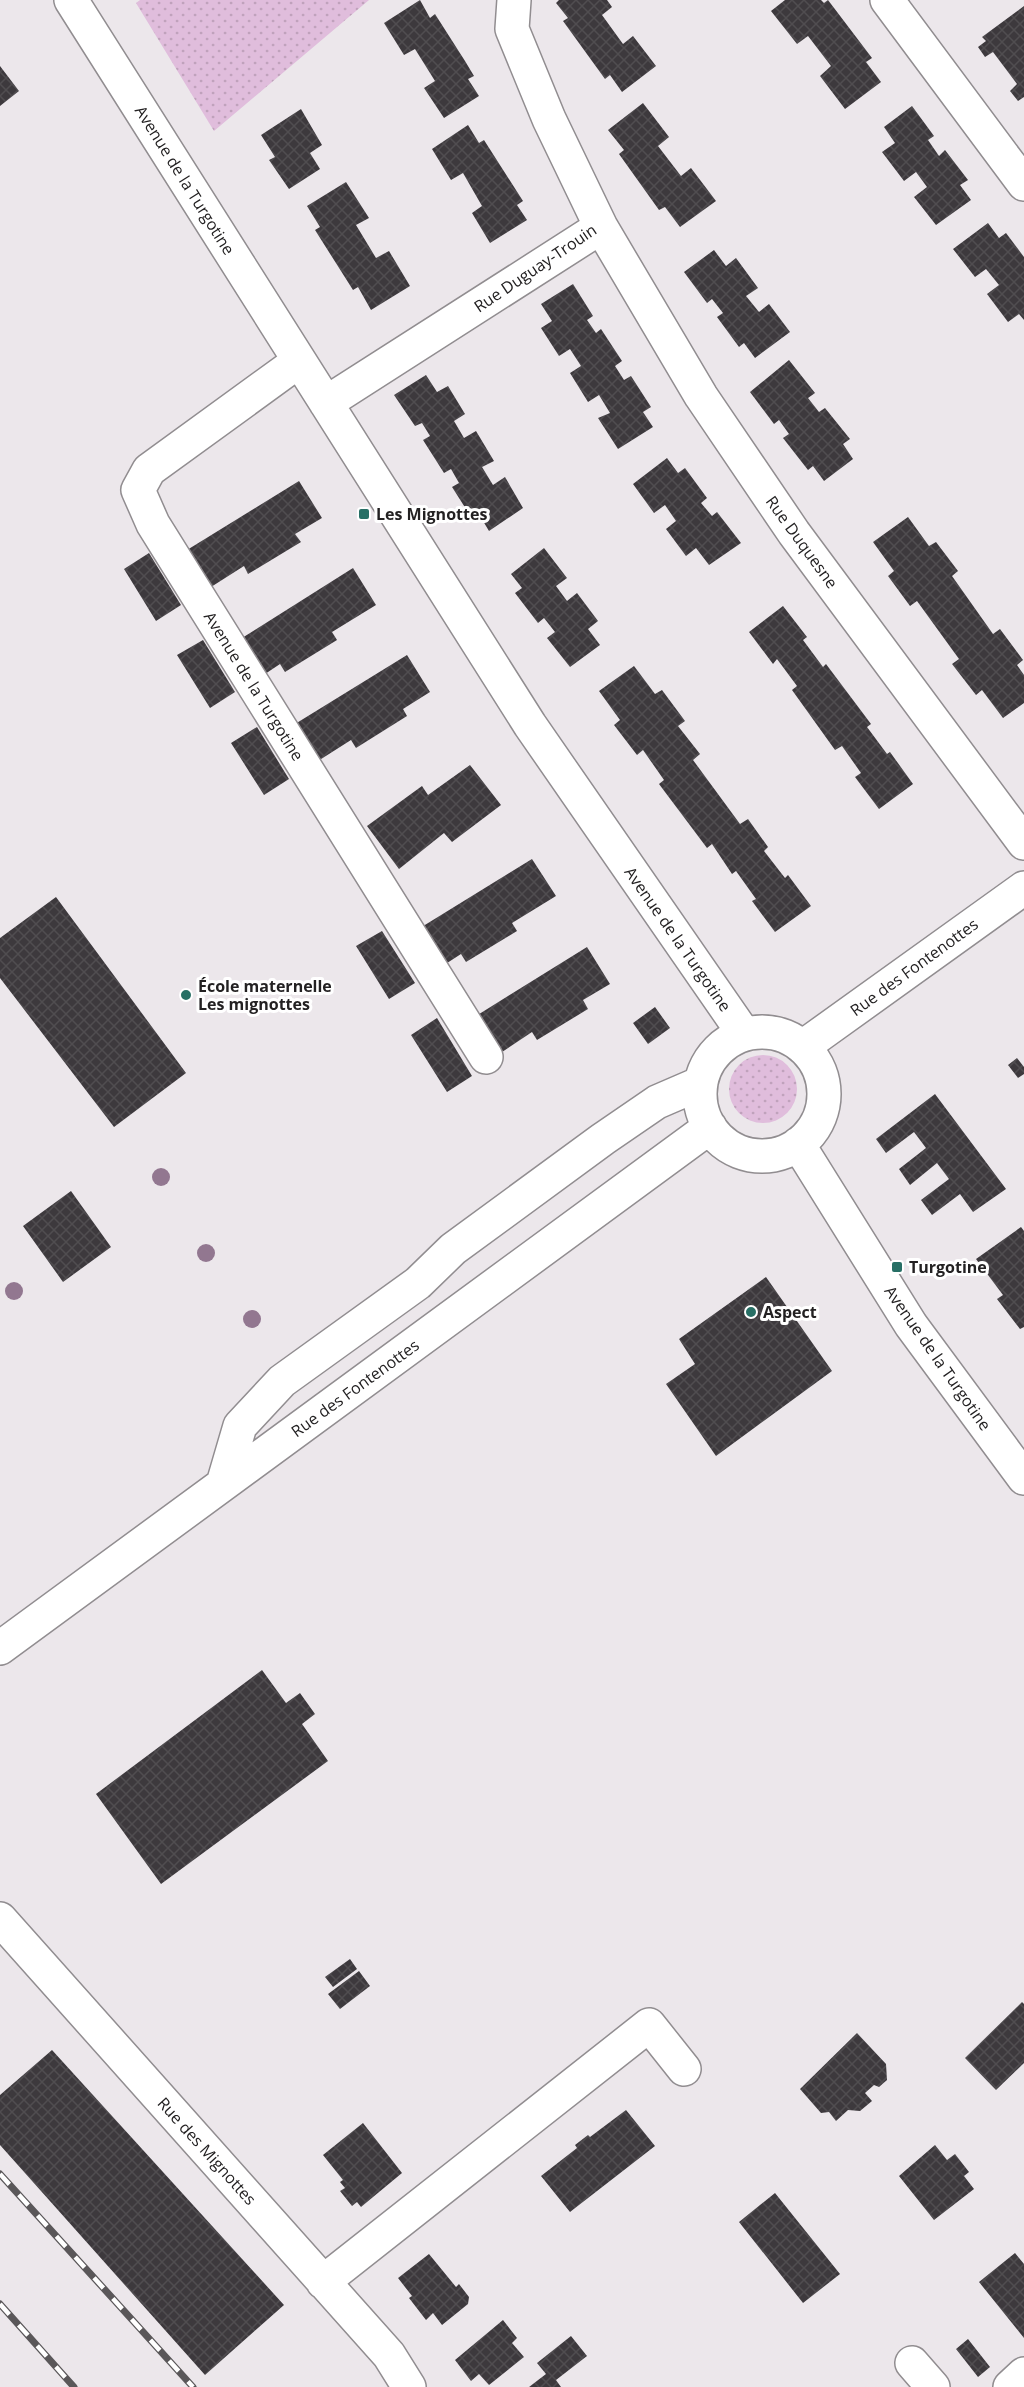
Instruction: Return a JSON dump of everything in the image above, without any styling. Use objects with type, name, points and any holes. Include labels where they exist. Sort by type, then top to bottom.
[{"type":"street","name":"Avenue de la Turgotine","points":[[71,0],[530,725],[744,1034]]},
{"type":"street","name":"Rue Duguay-Trouin","points":[[326,403],[601,227],[549,119],[512,29],[514,0]]},
{"type":"street","points":[[886,0],[1024,184]]},
{"type":"street","name":"Rue Duquesne","points":[[601,227],[701,396],[794,533],[1024,843]]},
{"type":"street","name":"Avenue de la Turgotine","points":[[299,361],[149,470],[138,490],[153,524],[486,1057]]},
{"type":"street","name":"Rue des Fontenottes","points":[[804,1046],[1024,888]]},
{"type":"street","points":[[766,1031],[787,1036],[804,1046],[819,1067],[825,1094],[822,1111],[814,1129],[798,1144],[778,1154],[757,1156],[737,1151],[723,1142],[710,1127],[702,1108],[700,1083],[708,1064],[720,1048],[744,1034],[766,1031]]},
{"type":"street","points":[[223,1484],[240,1426],[282,1381],[428,1275],[453,1249],[603,1139],[657,1102],[700,1083]]},
{"type":"street","name":"Rue des Fontenottes","points":[[0,1648],[710,1127]]},
{"type":"street","name":"Avenue de la Turgotine","points":[[798,1144],[848,1227],[912,1325],[1024,1478]]},
{"type":"street","points":[[428,1275],[436,1328]]},
{"type":"street","name":"Rue des Mignottes","points":[[0,1919],[389,2355],[409,2387]]},
{"type":"street","points":[[323,2282],[649,2025],[684,2069]]},
{"type":"street","points":[[1010,2387],[1024,2374]]},
{"type":"shaded area","points":[[140,0],[369,0],[214,131],[136,3]]},
{"type":"shaded area","points":[[763,1055],[776,1058],[787,1065],[794,1076],[797,1089],[794,1102],[787,1113],[776,1120],[763,1123],[750,1120],[739,1113],[732,1102],[729,1089],[732,1076],[739,1065],[750,1058]]},
{"type":"building","points":[[420,0],[430,18],[435,14],[465,61],[474,76],[468,79],[479,96],[444,118],[424,88],[435,81],[415,49],[404,55],[384,23]]},
{"type":"building","points":[[559,0],[607,0],[612,7],[602,15],[623,44],[633,36],[656,66],[622,92],[610,75],[605,79],[563,21],[568,18],[556,3]]},
{"type":"building","points":[[785,0],[821,0],[824,3],[828,0],[872,58],[866,62],[881,82],[845,109],[820,76],[831,66],[808,36],[797,44],[771,11]]},
{"type":"building","points":[[1024,6],[1024,97],[1018,101],[1010,91],[1017,84],[993,52],[985,57],[978,47],[986,41],[982,37]]},
{"type":"building","points":[[0,66],[19,91],[0,106]]},
{"type":"building","points":[[643,103],[669,137],[658,146],[681,176],[691,168],[716,201],[680,227],[665,207],[659,210],[619,154],[624,150],[608,130]]},
{"type":"building","points":[[912,106],[934,136],[928,140],[939,156],[945,150],[968,180],[960,185],[971,200],[936,225],[914,197],[927,187],[916,172],[904,181],[882,152],[895,143],[884,127]]},
{"type":"building","points":[[301,109],[322,145],[310,153],[320,169],[289,189],[269,160],[275,157],[261,135]]},
{"type":"building","points":[[468,125],[479,143],[484,140],[523,201],[517,205],[527,220],[490,243],[472,213],[482,206],[463,173],[451,180],[432,149]]},
{"type":"building","points":[[346,182],[369,218],[356,225],[376,258],[389,251],[410,286],[371,310],[358,287],[353,290],[315,230],[320,227],[307,206]]},
{"type":"building","points":[[988,223],[999,238],[1006,233],[1024,257],[1024,320],[1019,314],[1008,322],[987,294],[999,285],[986,269],[975,277],[953,249]]},
{"type":"building","points":[[714,250],[726,266],[736,258],[758,288],[746,296],[759,312],[769,304],[790,332],[755,358],[744,343],[739,347],[717,317],[723,313],[712,299],[707,303],[684,272]]},
{"type":"building","points":[[573,284],[593,316],[587,320],[596,333],[601,329],[622,361],[615,366],[624,380],[631,376],[651,407],[643,412],[653,427],[618,449],[598,418],[610,413],[599,395],[588,402],[570,373],[581,366],[570,349],[559,356],[541,328],[552,321],[541,304]]},
{"type":"building","points":[[789,360],[815,393],[808,398],[819,412],[825,408],[850,439],[843,444],[853,459],[824,481],[813,466],[808,470],[783,438],[789,434],[779,420],[774,424],[750,392]]},
{"type":"building","points":[[426,375],[437,392],[448,386],[465,414],[454,421],[464,438],[476,431],[494,461],[482,467],[493,485],[505,477],[523,508],[489,531],[480,516],[473,520],[452,487],[459,483],[451,469],[444,473],[423,440],[430,436],[422,423],[415,426],[394,395]]},
{"type":"building","points":[[667,458],[678,473],[685,468],[707,498],[701,503],[712,516],[717,512],[741,543],[709,565],[696,548],[686,556],[666,529],[676,521],[665,505],[654,513],[633,484]]},
{"type":"building","points":[[299,481],[322,518],[295,534],[301,542],[248,574],[244,566],[211,587],[187,550]]},
{"type":"building","points":[[908,517],[929,546],[936,542],[958,571],[952,576],[993,634],[1000,629],[1023,660],[1017,665],[1024,675],[1024,703],[1003,718],[982,690],[976,695],[952,664],[959,659],[917,601],[910,606],[888,576],[894,571],[873,542]]},
{"type":"building","points":[[544,548],[567,578],[556,586],[567,601],[577,593],[598,621],[588,629],[600,645],[570,667],[547,638],[555,632],[544,618],[538,623],[515,593],[522,588],[511,574]]},
{"type":"building","points":[[149,553],[181,605],[156,621],[124,569]]},
{"type":"building","points":[[353,568],[376,605],[332,632],[337,640],[285,672],[280,664],[265,674],[242,638]]},
{"type":"building","points":[[783,606],[807,637],[803,640],[823,667],[826,664],[871,724],[867,727],[887,754],[890,752],[913,784],[879,809],[855,777],[861,773],[842,746],[835,750],[792,690],[797,686],[777,659],[773,664],[749,632]]},
{"type":"building","points":[[203,640],[235,692],[210,708],[177,655]]},
{"type":"building","points":[[407,655],[430,692],[403,709],[407,716],[356,748],[351,740],[318,761],[295,724]]},
{"type":"building","points":[[634,666],[655,694],[662,690],[685,721],[678,726],[700,754],[693,760],[740,824],[748,819],[768,847],[764,851],[785,878],[788,875],[811,906],[775,932],[752,901],[756,899],[736,871],[732,874],[712,844],[707,848],[659,784],[664,780],[643,750],[637,755],[614,725],[620,720],[599,691]]},
{"type":"building","points":[[257,727],[289,779],[264,795],[231,743]]},
{"type":"building","points":[[470,765],[501,805],[452,842],[444,833],[399,869],[367,826],[422,786],[428,795]]},
{"type":"building","points":[[532,859],[556,896],[512,923],[517,931],[466,962],[461,954],[444,965],[420,928]]},
{"type":"building","points":[[56,897],[186,1073],[114,1127],[0,978],[0,938]]},
{"type":"building","points":[[382,931],[415,983],[389,999],[356,946]]},
{"type":"building","points":[[587,947],[610,984],[583,1000],[588,1009],[537,1040],[532,1032],[499,1054],[476,1016]]},
{"type":"building","points":[[655,1007],[670,1028],[648,1044],[633,1023]]},
{"type":"building","points":[[437,1018],[472,1076],[447,1092],[411,1035]]},
{"type":"building","points":[[1017,1058],[1024,1067],[1024,1074],[1018,1078],[1008,1065]]},
{"type":"building","points":[[935,1094],[1006,1189],[973,1212],[960,1194],[932,1215],[921,1200],[949,1179],[937,1163],[910,1185],[899,1169],[926,1148],[914,1132],[886,1153],[876,1139]]},
{"type":"building","points":[[71,1191],[111,1247],[63,1282],[23,1226]]},
{"type":"building","points":[[1021,1227],[1024,1231],[1024,1327],[1020,1329],[997,1299],[1003,1295],[976,1259]]},
{"type":"building","points":[[766,1277],[832,1371],[716,1456],[666,1384],[695,1364],[679,1339]]},
{"type":"building","points":[[262,1670],[286,1703],[300,1693],[315,1714],[302,1724],[328,1761],[161,1884],[96,1794]]},
{"type":"building","points":[[350,1959],[357,1969],[333,1987],[325,1977]]},
{"type":"building","points":[[359,1971],[370,1986],[340,2009],[328,1994]]},
{"type":"building","points":[[1022,2002],[1024,2004],[1024,2063],[996,2090],[965,2058]]},
{"type":"building","points":[[857,2033],[886,2064],[887,2080],[879,2087],[874,2085],[865,2093],[872,2101],[860,2111],[848,2110],[836,2121],[829,2112],[821,2113],[800,2089]]},
{"type":"building","points":[[52,2050],[284,2305],[205,2375],[0,2145],[0,2095]]},
{"type":"building","points":[[626,2110],[655,2146],[570,2212],[541,2176],[577,2148],[575,2145],[588,2135],[590,2137]]},
{"type":"building","points":[[363,2123],[402,2173],[361,2207],[357,2202],[352,2206],[340,2191],[345,2188],[340,2182],[343,2180],[323,2155]]},
{"type":"building","points":[[935,2145],[947,2160],[955,2154],[969,2172],[964,2176],[974,2189],[934,2220],[899,2176]]},
{"type":"building","points":[[775,2193],[840,2274],[803,2303],[739,2222]]},
{"type":"building","points":[[1015,2253],[1024,2264],[1024,2338],[979,2282]]},
{"type":"building","points":[[429,2254],[456,2287],[459,2284],[469,2297],[468,2304],[442,2325],[433,2313],[426,2320],[409,2298],[412,2296],[398,2278]]},
{"type":"building","points":[[503,2320],[517,2338],[512,2343],[524,2357],[489,2385],[479,2374],[471,2381],[455,2360]]},
{"type":"building","points":[[571,2336],[587,2356],[556,2380],[561,2387],[529,2387],[546,2374],[537,2363]]},
{"type":"building","points":[[968,2339],[990,2367],[978,2377],[956,2349]]},
{"type":"railway","points":[[0,2174],[193,2387]]},
{"type":"railway","points":[[0,2304],[74,2387]]},
{"type":"place","name":"Les Mignottes","points":[[364,514]]},
{"type":"place","name":"École maternelle Les mignottes","points":[[186,995]]},
{"type":"place","name":"Turgotine","points":[[897,1267]]},
{"type":"place","name":"Aspect","points":[[751,1312]]}]
